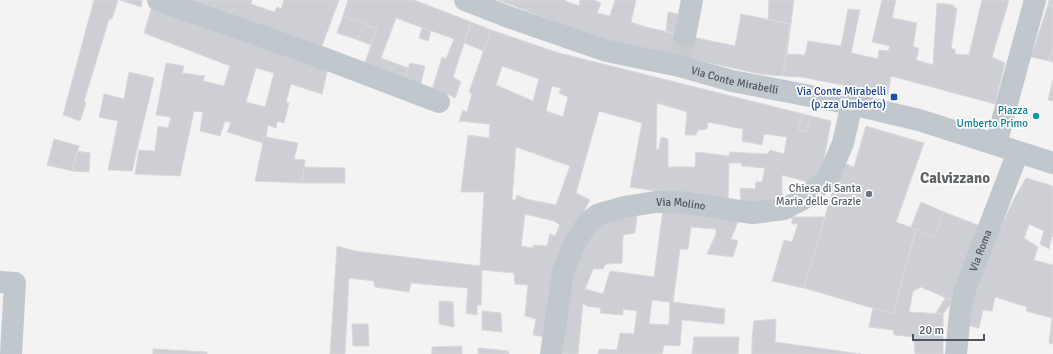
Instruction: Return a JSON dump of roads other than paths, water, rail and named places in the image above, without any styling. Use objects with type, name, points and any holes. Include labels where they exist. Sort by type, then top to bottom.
[{"type":"street","points":[[158,0],[326,59],[440,102]]},
{"type":"street","name":"Via Conte Mirabelli","points":[[465,0],[511,18],[607,51],[682,53],[732,82],[852,104],[919,120],[1053,163]]},
{"type":"street","points":[[682,53],[692,0]]},
{"type":"street","points":[[996,144],[1035,0]]},
{"type":"street","name":"Via Molino","points":[[551,354],[563,272],[574,244],[588,222],[599,214],[624,207],[655,202],[679,202],[753,213],[784,209],[805,198],[828,178],[843,143],[852,104]]},
{"type":"street","name":"Via Roma","points":[[956,354],[960,313],[965,290],[1018,152]]},
{"type":"street","points":[[0,282],[15,283],[11,354]]},
{"type":"tunnel","points":[[681,56],[685,36]]},
{"type":"place","name":"Via Conte Mirabelli (p.zza Umberto)","points":[[894,97]]},
{"type":"place","name":"Piazza Umberto Primo","points":[[1036,116]]},
{"type":"place","name":"Chiesa di Santa Maria delle Grazie","points":[[869,194]]},
{"type":"district","name":"Calvizzano","points":[[955,178]]}]
